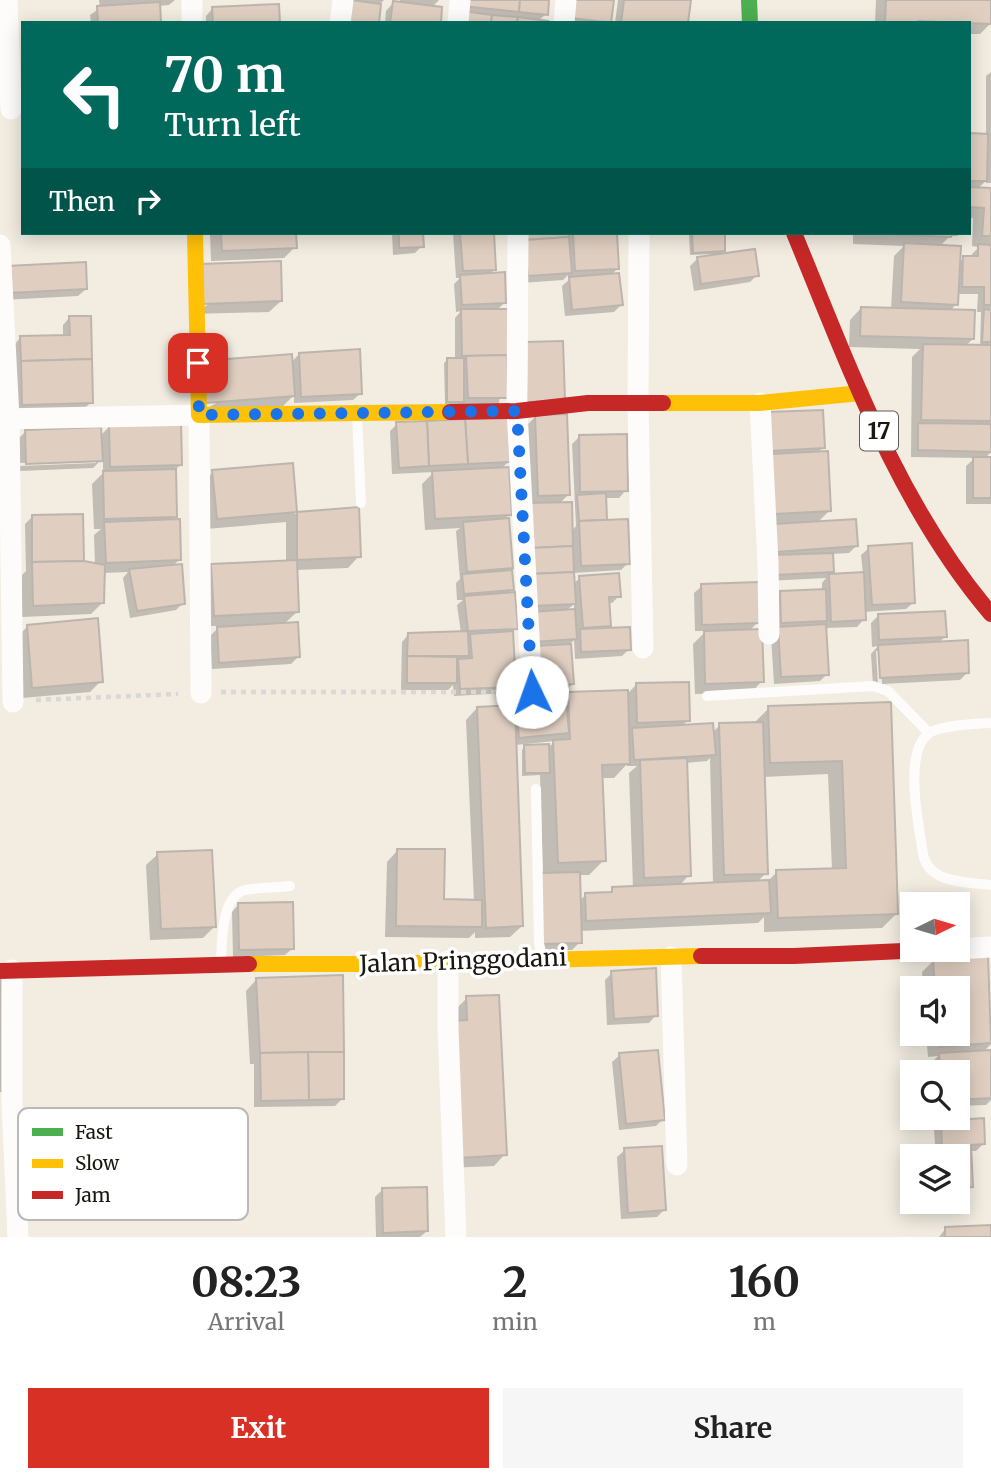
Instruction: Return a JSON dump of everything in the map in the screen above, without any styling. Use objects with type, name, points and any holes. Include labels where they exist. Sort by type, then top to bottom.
[{"type":"main road","points":[[749,0],[750,21]]},
{"type":"main road","points":[[195,235],[199,415],[517,411],[589,404],[760,403],[861,393]]},
{"type":"main road","name":"17","points":[[795,235],[861,393],[911,497],[949,559],[991,614]]},
{"type":"main road","name":"Jalan Pringgodani","points":[[6,971],[221,964],[374,964],[646,956],[794,956],[900,951]]},
{"type":"street","points":[[7,0],[11,109]]},
{"type":"street","points":[[192,0],[192,21]]},
{"type":"street","points":[[340,21],[343,0]]},
{"type":"street","points":[[458,21],[460,0]]},
{"type":"street","points":[[564,21],[566,0]]},
{"type":"street","points":[[518,235],[517,411],[532,692]]},
{"type":"street","points":[[639,235],[638,404],[643,648]]},
{"type":"street","points":[[0,245],[13,702]]},
{"type":"street","points":[[760,403],[769,634]]},
{"type":"street","points":[[5,419],[199,415],[201,692]]},
{"type":"street","points":[[970,948],[991,947]]},
{"type":"street","points":[[671,957],[677,1165]]},
{"type":"street","points":[[448,961],[456,1237]]},
{"type":"street","points":[[6,971],[18,1237]]},
{"type":"lane","points":[[357,412],[361,503]]},
{"type":"lane","points":[[708,696],[873,687],[888,691],[929,733]]},
{"type":"lane","points":[[991,723],[955,726],[929,733],[920,745],[914,761],[924,862],[936,876],[991,885]]},
{"type":"lane","points":[[536,789],[539,943],[542,959]]},
{"type":"lane","points":[[221,964],[223,926],[234,896],[243,890],[290,886]]},
{"type":"path","points":[[13,702],[201,692],[532,692]]},
{"type":"building","points":[[351,0],[381,4],[379,21],[346,21]]},
{"type":"building","points":[[463,0],[520,0],[519,12],[462,6]]},
{"type":"building","points":[[520,0],[549,0],[548,15],[519,12]]},
{"type":"building","points":[[574,0],[614,0],[611,21],[572,18]]},
{"type":"building","points":[[624,0],[691,0],[688,21],[621,21]]},
{"type":"building","points":[[886,0],[991,0],[991,24],[971,23],[971,21],[885,21]]},
{"type":"building","points":[[393,1],[442,7],[441,21],[390,21]]},
{"type":"building","points":[[160,2],[161,21],[98,21],[97,6]]},
{"type":"building","points":[[279,4],[280,21],[213,21],[212,7]]},
{"type":"building","points":[[463,11],[492,15],[491,21],[461,21]]},
{"type":"building","points":[[492,15],[518,17],[517,21],[491,21]]},
{"type":"building","points":[[518,17],[548,21],[517,21]]},
{"type":"building","points":[[971,133],[988,134],[987,181],[971,181]]},
{"type":"building","points":[[971,187],[991,188],[991,236],[982,236],[984,208],[971,207]]},
{"type":"building","points":[[221,235],[296,235],[297,248],[222,251]]},
{"type":"building","points":[[399,235],[423,235],[424,247],[399,248]]},
{"type":"building","points":[[460,235],[494,235],[496,270],[463,271]]},
{"type":"building","points":[[524,235],[569,235],[569,237],[525,240]]},
{"type":"building","points":[[573,235],[617,235],[619,269],[575,271]]},
{"type":"building","points":[[692,235],[725,235],[725,251],[693,253]]},
{"type":"building","points":[[907,235],[952,235],[951,237]]},
{"type":"building","points":[[569,237],[572,273],[528,276],[525,240]]},
{"type":"building","points":[[904,243],[961,246],[958,305],[901,302]]},
{"type":"building","points":[[978,244],[991,245],[991,305],[984,305],[984,287],[962,287],[963,256],[978,256]]},
{"type":"building","points":[[755,249],[759,276],[701,284],[697,257]]},
{"type":"building","points":[[281,261],[282,301],[202,304],[201,264]]},
{"type":"building","points":[[86,262],[87,289],[8,293],[7,266]]},
{"type":"building","points":[[505,272],[506,303],[462,305],[460,275]]},
{"type":"building","points":[[619,273],[623,305],[572,310],[569,277]]},
{"type":"building","points":[[861,307],[975,310],[974,339],[860,336]]},
{"type":"building","points":[[461,309],[508,309],[508,355],[462,356]]},
{"type":"building","points":[[984,309],[991,310],[991,342],[982,342]]},
{"type":"building","points":[[69,316],[91,316],[92,359],[21,361],[20,336],[70,335]]},
{"type":"building","points":[[563,341],[565,401],[527,402],[525,342]]},
{"type":"building","points":[[923,344],[991,345],[991,421],[921,420]]},
{"type":"building","points":[[360,349],[362,394],[301,397],[299,353]]},
{"type":"building","points":[[292,354],[295,396],[206,403],[202,361]]},
{"type":"building","points":[[507,355],[508,398],[468,398],[466,356]]},
{"type":"building","points":[[447,358],[464,358],[464,402],[447,402]]},
{"type":"building","points":[[92,359],[93,403],[22,405],[21,361]]},
{"type":"building","points":[[823,410],[825,448],[769,451],[766,412]]},
{"type":"building","points":[[567,414],[570,495],[538,496],[535,415]]},
{"type":"building","points":[[508,417],[510,462],[468,464],[465,419]]},
{"type":"building","points":[[465,419],[468,464],[429,466],[427,421]]},
{"type":"building","points":[[427,421],[429,466],[399,468],[396,422]]},
{"type":"building","points":[[181,423],[182,465],[110,467],[109,425]]},
{"type":"building","points":[[918,423],[991,424],[991,452],[918,450]]},
{"type":"building","points":[[101,427],[103,461],[26,464],[25,430]]},
{"type":"building","points":[[627,434],[628,491],[580,492],[579,435]]},
{"type":"building","points":[[828,451],[831,511],[774,514],[771,454]]},
{"type":"building","points":[[973,457],[991,457],[991,498],[973,498]]},
{"type":"building","points":[[293,463],[297,512],[217,519],[212,470]]},
{"type":"building","points":[[509,467],[512,515],[435,519],[432,471]]},
{"type":"building","points":[[176,469],[177,517],[104,519],[103,471]]},
{"type":"building","points":[[606,493],[607,520],[579,521],[577,495]]},
{"type":"building","points":[[572,502],[573,546],[530,548],[528,503]]},
{"type":"building","points":[[359,507],[361,557],[297,560],[297,512]]},
{"type":"building","points":[[83,514],[84,561],[32,562],[32,515]]},
{"type":"building","points":[[509,518],[513,568],[467,572],[463,522]]},
{"type":"building","points":[[180,519],[181,560],[106,563],[104,522]]},
{"type":"building","points":[[628,519],[630,564],[581,566],[579,521]]},
{"type":"building","points":[[856,519],[858,546],[776,552],[774,524]]},
{"type":"building","points":[[912,543],[915,603],[872,605],[868,546]]},
{"type":"building","points":[[573,546],[574,572],[530,574],[530,548]]},
{"type":"building","points":[[833,553],[834,572],[774,575],[773,555]]},
{"type":"building","points":[[297,560],[299,612],[214,616],[211,564]]},
{"type":"building","points":[[84,561],[105,565],[104,603],[33,606],[32,562]]},
{"type":"building","points":[[182,564],[185,604],[137,611],[129,569]]},
{"type":"building","points":[[512,570],[514,590],[464,594],[462,574]]},
{"type":"building","points":[[574,572],[576,604],[532,606],[530,574]]},
{"type":"building","points":[[864,572],[866,620],[831,622],[829,574]]},
{"type":"building","points":[[619,573],[621,597],[609,597],[611,626],[583,628],[579,576]]},
{"type":"building","points":[[759,582],[760,623],[702,625],[701,584]]},
{"type":"building","points":[[826,589],[827,621],[781,623],[780,591]]},
{"type":"building","points":[[515,592],[518,629],[468,631],[464,596]]},
{"type":"building","points":[[575,609],[577,639],[533,642],[531,612]]},
{"type":"building","points":[[945,611],[947,637],[879,640],[878,614]]},
{"type":"building","points":[[98,618],[103,682],[32,688],[27,625]]},
{"type":"building","points":[[298,622],[300,657],[219,663],[217,627]]},
{"type":"building","points":[[826,624],[829,675],[781,677],[778,627]]},
{"type":"building","points":[[630,627],[631,650],[581,652],[580,629]]},
{"type":"building","points":[[762,629],[764,682],[705,684],[704,631]]},
{"type":"building","points":[[468,631],[469,656],[407,656],[408,633]]},
{"type":"building","points":[[513,631],[516,687],[460,689],[458,659],[472,658],[470,634]]},
{"type":"building","points":[[968,640],[969,673],[880,678],[878,645]]},
{"type":"building","points":[[571,644],[574,684],[538,687],[535,646]]},
{"type":"building","points":[[407,656],[457,657],[457,683],[407,683]]},
{"type":"building","points":[[689,682],[690,721],[637,723],[636,683]]},
{"type":"building","points":[[628,690],[630,764],[602,765],[606,861],[558,863],[553,740],[570,739],[568,692]]},
{"type":"building","points":[[566,697],[569,733],[519,738],[516,701]]},
{"type":"building","points":[[891,702],[898,914],[778,918],[776,870],[846,868],[842,761],[770,763],[768,706]]},
{"type":"building","points":[[515,705],[523,926],[486,928],[477,707]]},
{"type":"building","points":[[763,722],[768,874],[724,875],[719,723]]},
{"type":"building","points":[[713,723],[716,755],[634,760],[632,728]]},
{"type":"building","points":[[549,744],[550,773],[525,773],[524,745]]},
{"type":"building","points":[[687,758],[691,876],[644,878],[640,760]]},
{"type":"building","points":[[397,849],[445,849],[444,899],[482,900],[482,927],[396,926]]},
{"type":"building","points":[[212,850],[216,927],[161,929],[157,852]]},
{"type":"building","points":[[580,872],[582,943],[542,944],[541,873]]},
{"type":"building","points":[[769,880],[771,913],[586,921],[585,893],[612,892],[612,887]]},
{"type":"building","points":[[293,902],[294,949],[239,950],[238,903]]},
{"type":"building","points":[[988,955],[991,1043],[970,1045],[970,976],[934,976],[933,962],[970,962],[970,956]]},
{"type":"building","points":[[656,968],[658,1016],[614,1019],[611,971]]},
{"type":"building","points":[[2,972],[4,1091],[0,1091]]},
{"type":"building","points":[[343,975],[344,1052],[260,1053],[256,978]]},
{"type":"building","points":[[499,995],[507,1155],[458,1158],[451,1021],[467,1020],[466,996]]},
{"type":"building","points":[[658,1050],[665,1120],[626,1124],[619,1053]]},
{"type":"building","points":[[991,1050],[991,1098],[970,1099],[970,1060],[939,1060],[939,1053]]},
{"type":"building","points":[[308,1052],[344,1052],[344,1099],[309,1100]]},
{"type":"building","points":[[308,1052],[309,1100],[261,1101],[260,1053]]},
{"type":"building","points":[[984,1118],[985,1144],[942,1144],[941,1130],[970,1130],[970,1119]]},
{"type":"building","points":[[970,1145],[973,1187],[970,1187]]},
{"type":"building","points":[[662,1146],[666,1210],[628,1213],[624,1148]]},
{"type":"building","points":[[427,1187],[428,1231],[383,1233],[382,1188]]},
{"type":"building","points":[[991,1225],[991,1237],[945,1237],[945,1227]]},
{"type":"traffic: fast","points":[[749,0],[750,21]]},
{"type":"traffic: slow","points":[[195,235],[199,415],[450,412]]},
{"type":"traffic: slow","points":[[663,403],[760,403],[861,393]]},
{"type":"traffic: slow","points":[[249,964],[374,964],[701,956]]},
{"type":"traffic: jam","points":[[795,235],[856,382],[902,480],[958,572],[991,614]]},
{"type":"traffic: jam","points":[[450,412],[517,411],[588,403],[663,403]]},
{"type":"traffic: jam","points":[[701,956],[794,956],[900,951]]},
{"type":"traffic: jam","points":[[0,971],[249,964]]},
{"type":"route","points":[[198,363],[199,415],[517,411],[532,692]]}]
